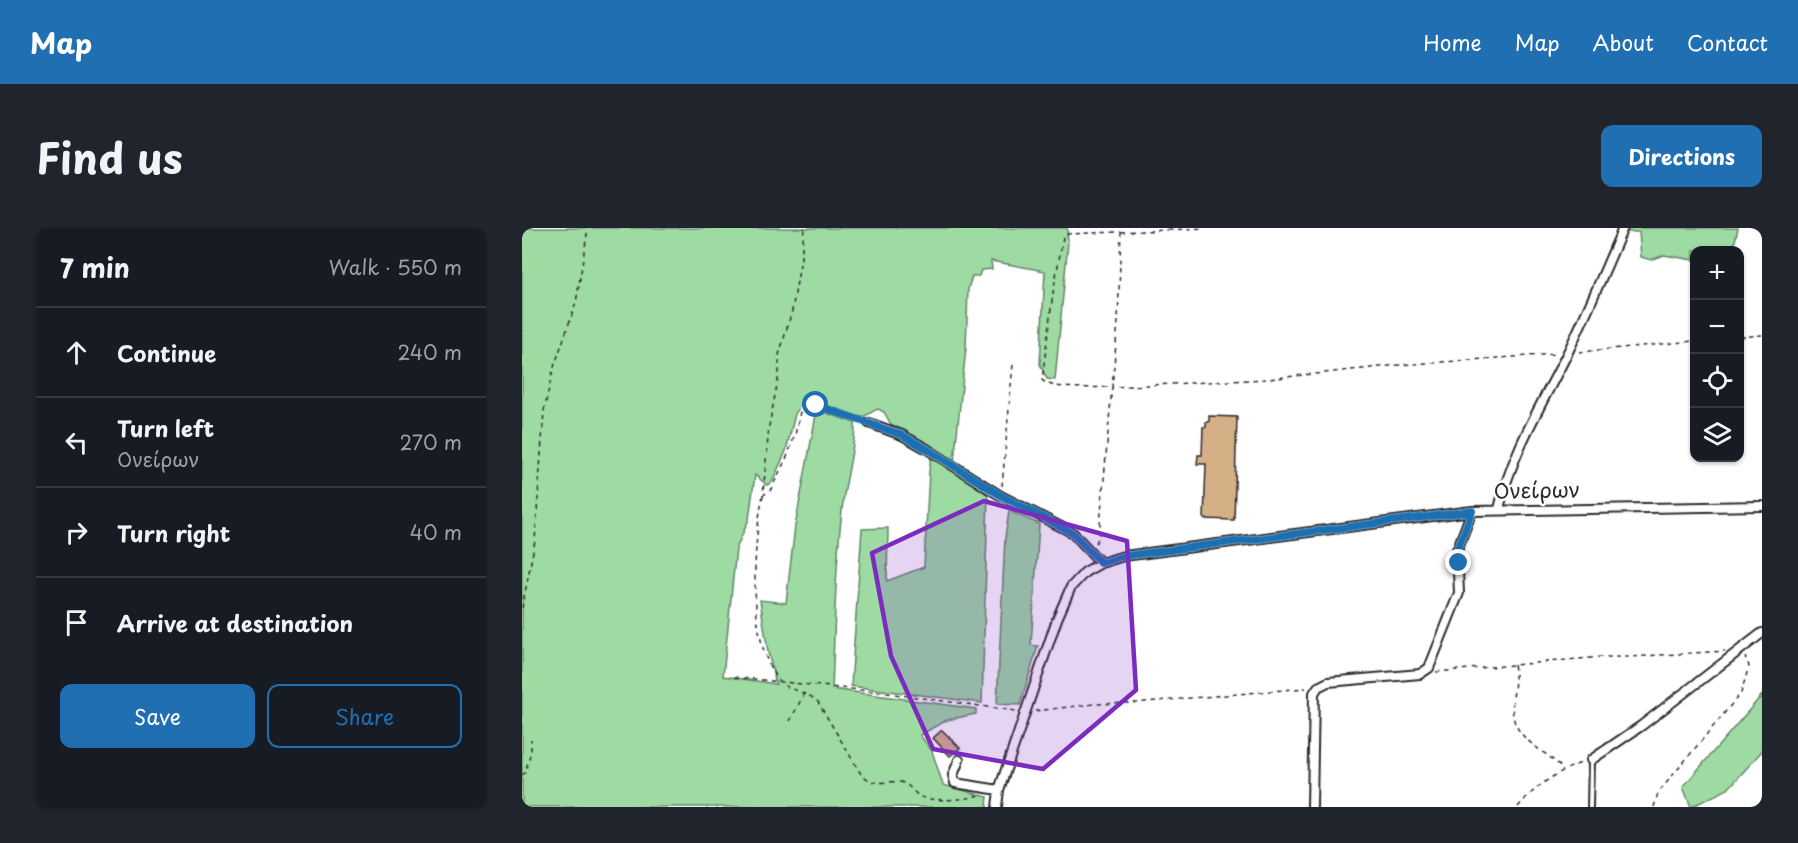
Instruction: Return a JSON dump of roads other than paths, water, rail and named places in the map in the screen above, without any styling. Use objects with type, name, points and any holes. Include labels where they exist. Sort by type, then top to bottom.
[{"type":"street","points":[[1499,509],[1505,483],[1623,228]]},
{"type":"street","points":[[868,423],[902,435],[1002,496],[1073,533],[1101,563],[1085,572],[1071,587],[1057,619],[999,790],[997,807]]},
{"type":"street","name":"Ονείρων","points":[[1101,563],[1124,556],[1472,511],[1762,506]]},
{"type":"street","points":[[1312,807],[1313,699],[1318,687],[1328,682],[1420,674],[1429,668],[1459,593],[1457,550],[1472,511]]},
{"type":"street","points":[[1590,760],[1641,726],[1762,633]]},
{"type":"street","points":[[959,760],[953,775],[956,783],[999,790]]},
{"type":"lane","points":[[1590,760],[1590,807]]}]
